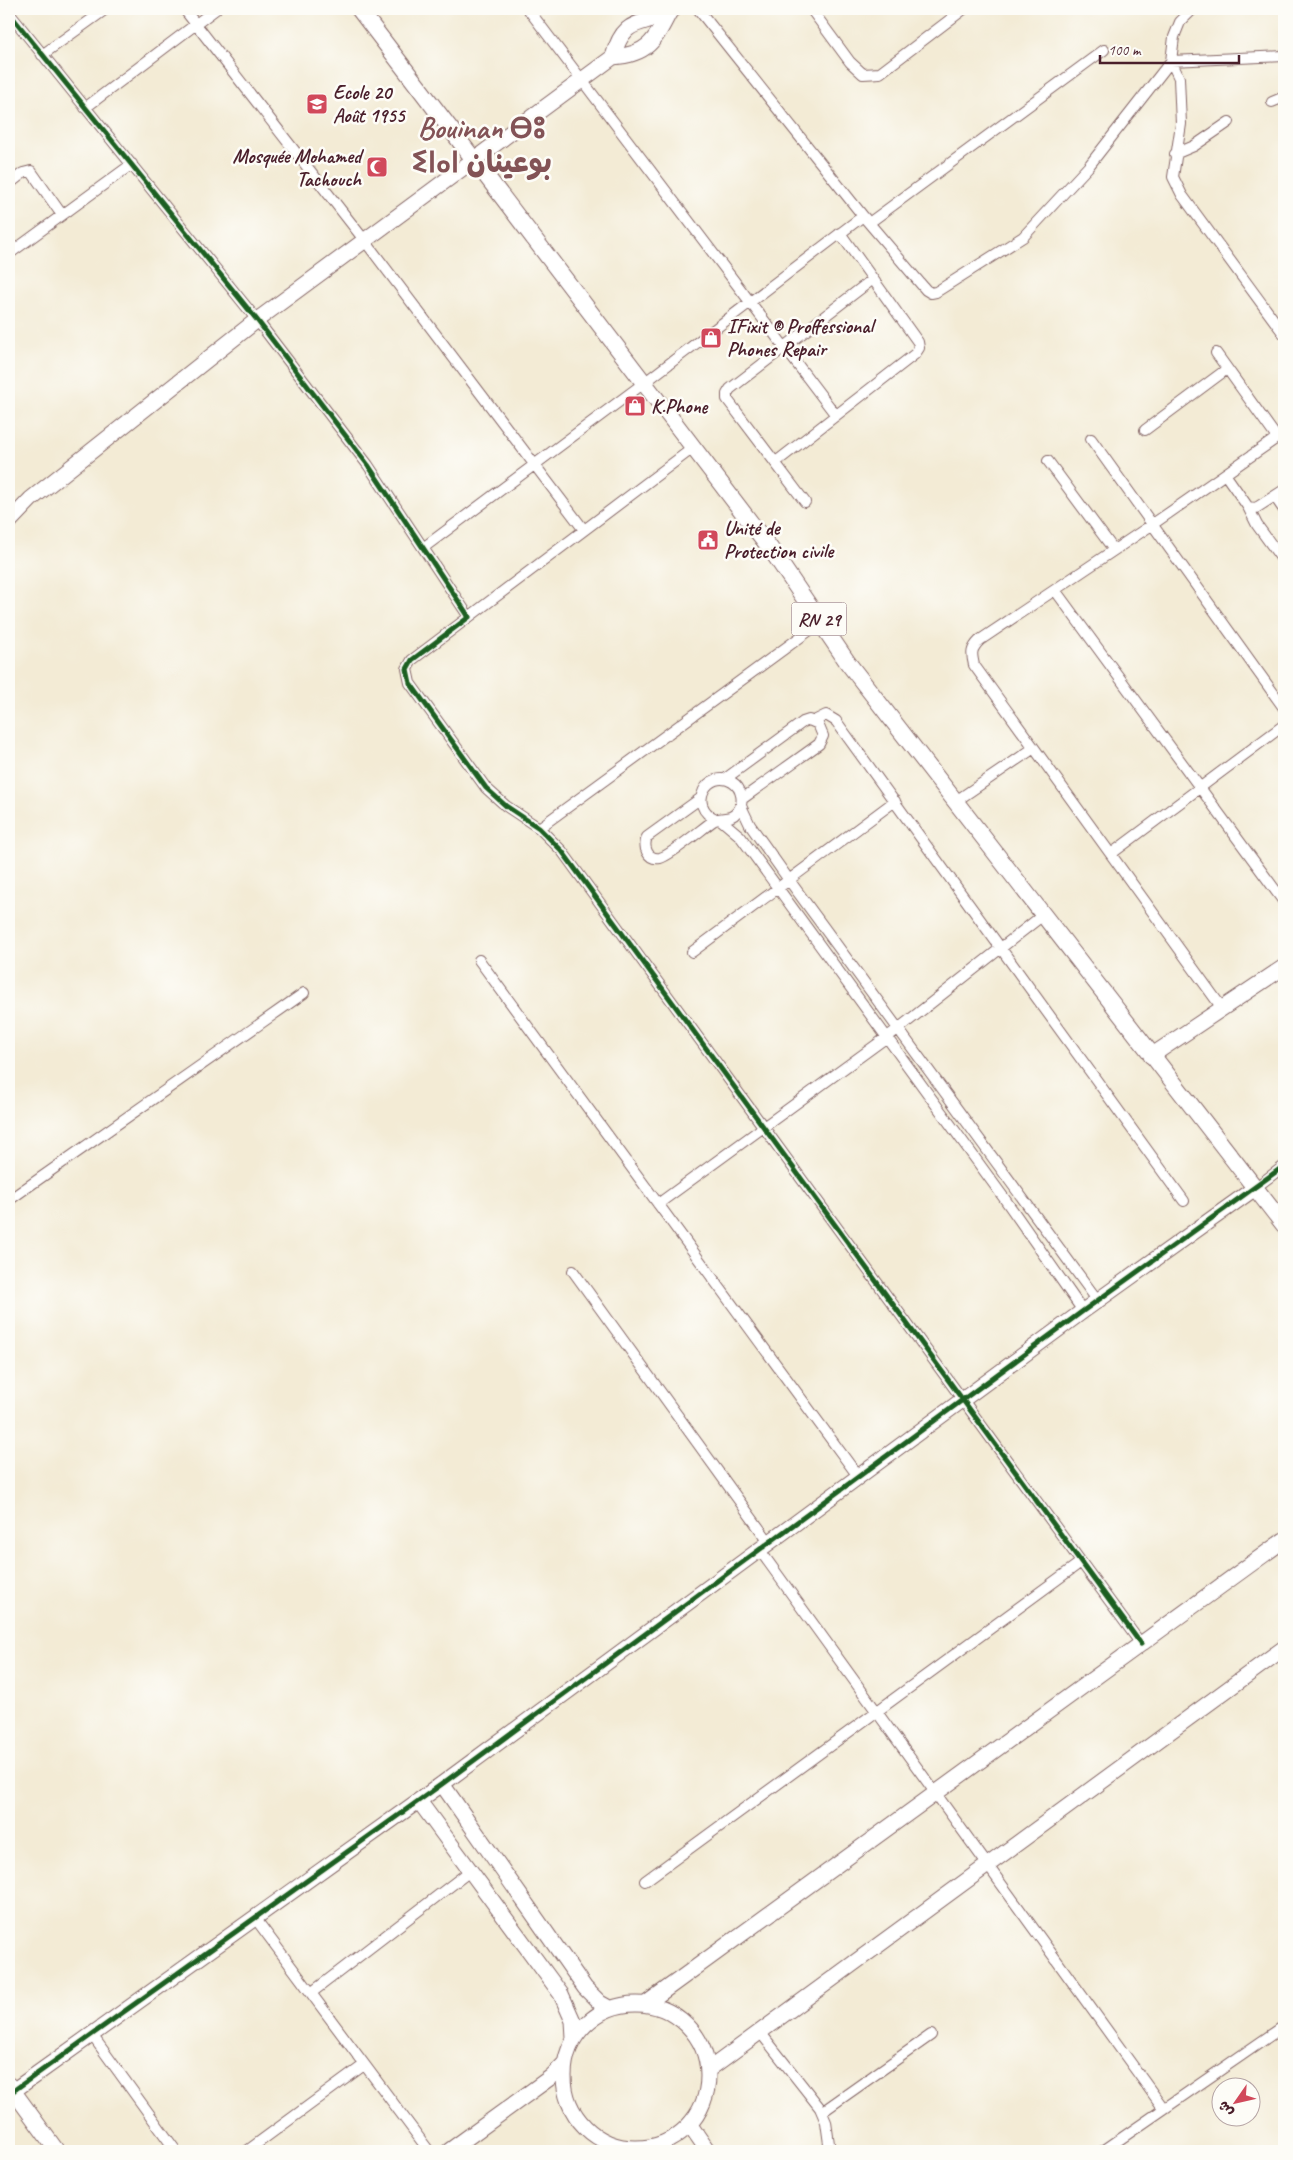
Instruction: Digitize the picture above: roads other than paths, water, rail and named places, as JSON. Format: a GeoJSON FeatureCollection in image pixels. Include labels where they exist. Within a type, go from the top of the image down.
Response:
{"type":"FeatureCollection","features":[{"type":"Feature","properties":{"kind":"main road","name":"RN 29"},"geometry":{"type":"LineString","coordinates":[[359,9],[475,158],[770,548],[848,663],[1284,1226]]}},
{"type":"Feature","properties":{"kind":"main road"},"geometry":{"type":"LineString","coordinates":[[613,57],[618,40],[631,27],[672,11]]}},
{"type":"Feature","properties":{"kind":"main road"},"geometry":{"type":"LineString","coordinates":[[9,522],[31,499],[257,320],[613,57],[631,56],[648,47],[672,11]]}},
{"type":"Feature","properties":{"kind":"main road"},"geometry":{"type":"LineString","coordinates":[[9,507],[31,499]]}},
{"type":"Feature","properties":{"kind":"main road"},"geometry":{"type":"LineString","coordinates":[[1151,1056],[1284,967]]}},
{"type":"Feature","properties":{"kind":"main road"},"geometry":{"type":"LineString","coordinates":[[57,2151],[11,2088],[92,2035],[419,1801],[1083,1311],[1255,1188]]}},
{"type":"Feature","properties":{"kind":"main road"},"geometry":{"type":"LineString","coordinates":[[647,2003],[1284,1540]]}},
{"type":"Feature","properties":{"kind":"main road"},"geometry":{"type":"LineString","coordinates":[[708,2070],[1284,1648]]}},
{"type":"Feature","properties":{"kind":"main road"},"geometry":{"type":"LineString","coordinates":[[442,1784],[585,1988],[600,2003],[610,2008]]}},
{"type":"Feature","properties":{"kind":"main road"},"geometry":{"type":"LineString","coordinates":[[419,1801],[561,1994],[574,2021],[574,2037]]}},
{"type":"Feature","properties":{"kind":"main road"},"geometry":{"type":"LineString","coordinates":[[647,2003],[666,2011],[682,2021],[695,2035],[704,2052],[708,2070],[708,2085],[699,2113],[669,2147],[616,2150],[589,2132],[576,2118],[567,2101],[563,2082],[564,2064],[574,2037],[596,2015],[610,2008],[647,2003]]}},
{"type":"Feature","properties":{"kind":"main road"},"geometry":{"type":"LineString","coordinates":[[449,2151],[551,2077],[564,2064]]}},
{"type":"Feature","properties":{"kind":"main road"},"geometry":{"type":"LineString","coordinates":[[690,2124],[708,2151]]}},
{"type":"Feature","properties":{"kind":"street"},"geometry":{"type":"LineString","coordinates":[[42,55],[106,9]]}},
{"type":"Feature","properties":{"kind":"street"},"geometry":{"type":"LineString","coordinates":[[184,9],[365,241],[584,530]]}},
{"type":"Feature","properties":{"kind":"street"},"geometry":{"type":"LineString","coordinates":[[85,108],[216,9]]}},
{"type":"Feature","properties":{"kind":"street"},"geometry":{"type":"LineString","coordinates":[[528,9],[835,414]]}},
{"type":"Feature","properties":{"kind":"street"},"geometry":{"type":"LineString","coordinates":[[698,9],[866,220],[926,290],[931,293],[936,292],[1023,237],[1088,167],[1172,61],[1284,56]]}},
{"type":"Feature","properties":{"kind":"street"},"geometry":{"type":"LineString","coordinates":[[811,9],[850,62],[863,74],[880,73],[964,9]]}},
{"type":"Feature","properties":{"kind":"street"},"geometry":{"type":"LineString","coordinates":[[1193,9],[1180,22],[1174,37],[1172,61],[1179,78],[1181,124],[1173,177],[1182,195],[1284,334]]}},
{"type":"Feature","properties":{"kind":"street"},"geometry":{"type":"LineString","coordinates":[[9,13],[257,320],[368,465],[469,617]]}},
{"type":"Feature","properties":{"kind":"street"},"geometry":{"type":"LineString","coordinates":[[423,548],[840,234],[866,220],[1104,50]]}},
{"type":"Feature","properties":{"kind":"street"},"geometry":{"type":"LineString","coordinates":[[1272,102],[1284,97]]}},
{"type":"Feature","properties":{"kind":"street"},"geometry":{"type":"LineString","coordinates":[[1175,154],[1194,146],[1229,122]]}},
{"type":"Feature","properties":{"kind":"street"},"geometry":{"type":"LineString","coordinates":[[9,254],[132,164]]}},
{"type":"Feature","properties":{"kind":"street"},"geometry":{"type":"LineString","coordinates":[[9,184],[23,173],[31,171],[62,215]]}},
{"type":"Feature","properties":{"kind":"street"},"geometry":{"type":"LineString","coordinates":[[776,462],[835,414],[915,354],[919,348],[918,342],[840,234]]}},
{"type":"Feature","properties":{"kind":"street"},"geometry":{"type":"LineString","coordinates":[[805,502],[727,399],[727,394],[784,347],[873,279]]}},
{"type":"Feature","properties":{"kind":"street"},"geometry":{"type":"LineString","coordinates":[[1216,354],[1280,435],[980,640],[972,648],[974,665],[1222,1008]]}},
{"type":"Feature","properties":{"kind":"street"},"geometry":{"type":"LineString","coordinates":[[1146,430],[1227,369]]}},
{"type":"Feature","properties":{"kind":"street"},"geometry":{"type":"LineString","coordinates":[[1091,439],[1284,708]]}},
{"type":"Feature","properties":{"kind":"street"},"geometry":{"type":"LineString","coordinates":[[693,448],[412,660],[407,669],[408,679],[486,788],[506,806],[539,828],[572,864],[1141,1644]]}},
{"type":"Feature","properties":{"kind":"street"},"geometry":{"type":"LineString","coordinates":[[1048,461],[1114,550]]}},
{"type":"Feature","properties":{"kind":"street"},"geometry":{"type":"LineString","coordinates":[[1225,474],[1257,525],[1284,562]]}},
{"type":"Feature","properties":{"kind":"street"},"geometry":{"type":"LineString","coordinates":[[1248,508],[1256,508],[1284,490]]}},
{"type":"Feature","properties":{"kind":"street"},"geometry":{"type":"LineString","coordinates":[[1275,497],[1284,510]]}},
{"type":"Feature","properties":{"kind":"street"},"geometry":{"type":"LineString","coordinates":[[1055,590],[1284,902]]}},
{"type":"Feature","properties":{"kind":"street"},"geometry":{"type":"LineString","coordinates":[[539,828],[821,622]]}},
{"type":"Feature","properties":{"kind":"street"},"geometry":{"type":"LineString","coordinates":[[725,779],[803,722],[814,721],[826,715],[836,721],[1184,1201]]}},
{"type":"Feature","properties":{"kind":"street"},"geometry":{"type":"LineString","coordinates":[[814,721],[822,731],[822,740],[741,803],[733,816],[719,819],[663,857],[652,857],[647,852],[645,842],[647,837],[701,798],[706,786],[718,779],[725,779],[737,786],[741,803],[750,825],[1098,1301]]}},
{"type":"Feature","properties":{"kind":"street"},"geometry":{"type":"LineString","coordinates":[[1111,854],[1284,725]]}},
{"type":"Feature","properties":{"kind":"street"},"geometry":{"type":"LineString","coordinates":[[956,801],[1034,748]]}},
{"type":"Feature","properties":{"kind":"street"},"geometry":{"type":"LineString","coordinates":[[701,798],[705,811],[719,819],[740,836],[1004,1198],[1083,1311]]}},
{"type":"Feature","properties":{"kind":"street"},"geometry":{"type":"LineString","coordinates":[[692,952],[895,801]]}},
{"type":"Feature","properties":{"kind":"street"},"geometry":{"type":"LineString","coordinates":[[658,1204],[898,1029],[1043,915]]}},
{"type":"Feature","properties":{"kind":"street"},"geometry":{"type":"LineString","coordinates":[[479,960],[858,1476]]}},
{"type":"Feature","properties":{"kind":"street"},"geometry":{"type":"LineString","coordinates":[[9,1200],[304,993]]}},
{"type":"Feature","properties":{"kind":"street"},"geometry":{"type":"LineString","coordinates":[[1255,1188],[1284,1166]]}},
{"type":"Feature","properties":{"kind":"street"},"geometry":{"type":"LineString","coordinates":[[1004,1198],[1017,1188]]}},
{"type":"Feature","properties":{"kind":"street"},"geometry":{"type":"LineString","coordinates":[[573,1270],[877,1712],[1164,2109]]}},
{"type":"Feature","properties":{"kind":"street"},"geometry":{"type":"LineString","coordinates":[[645,1881],[1081,1562]]}},
{"type":"Feature","properties":{"kind":"street"},"geometry":{"type":"LineString","coordinates":[[311,1993],[470,1871]]}},
{"type":"Feature","properties":{"kind":"street"},"geometry":{"type":"LineString","coordinates":[[255,1918],[429,2151]]}},
{"type":"Feature","properties":{"kind":"street"},"geometry":{"type":"LineString","coordinates":[[1103,2151],[1284,2026]]}},
{"type":"Feature","properties":{"kind":"street"},"geometry":{"type":"LineString","coordinates":[[760,2032],[822,2112],[828,2130],[830,2151]]}},
{"type":"Feature","properties":{"kind":"street"},"geometry":{"type":"LineString","coordinates":[[92,2035],[176,2151]]}},
{"type":"Feature","properties":{"kind":"street"},"geometry":{"type":"LineString","coordinates":[[822,2112],[931,2035]]}},
{"type":"Feature","properties":{"kind":"street"},"geometry":{"type":"LineString","coordinates":[[247,2151],[364,2064]]}},
{"type":"Feature","properties":{"kind":"place","name":"Ecole 20 Août 1955"},"geometry":{"type":"Point","coordinates":[317,104]}},
{"type":"Feature","properties":{"kind":"place","name":"Mosquée Mohamed Tachouch"},"geometry":{"type":"Point","coordinates":[377,167]}},
{"type":"Feature","properties":{"kind":"place","name":"IFixit ® Proffessional Phones Repair"},"geometry":{"type":"Point","coordinates":[711,338]}},
{"type":"Feature","properties":{"kind":"place","name":"K.Phone"},"geometry":{"type":"Point","coordinates":[635,406]}},
{"type":"Feature","properties":{"kind":"place","name":"Unité de Protection civile"},"geometry":{"type":"Point","coordinates":[708,540]}},
{"type":"Feature","properties":{"kind":"district","name":"Bouinan ⴱⵓ ⵉⵏⴰⵏ بوعينان"},"geometry":{"type":"Point","coordinates":[482,145]}}]}
